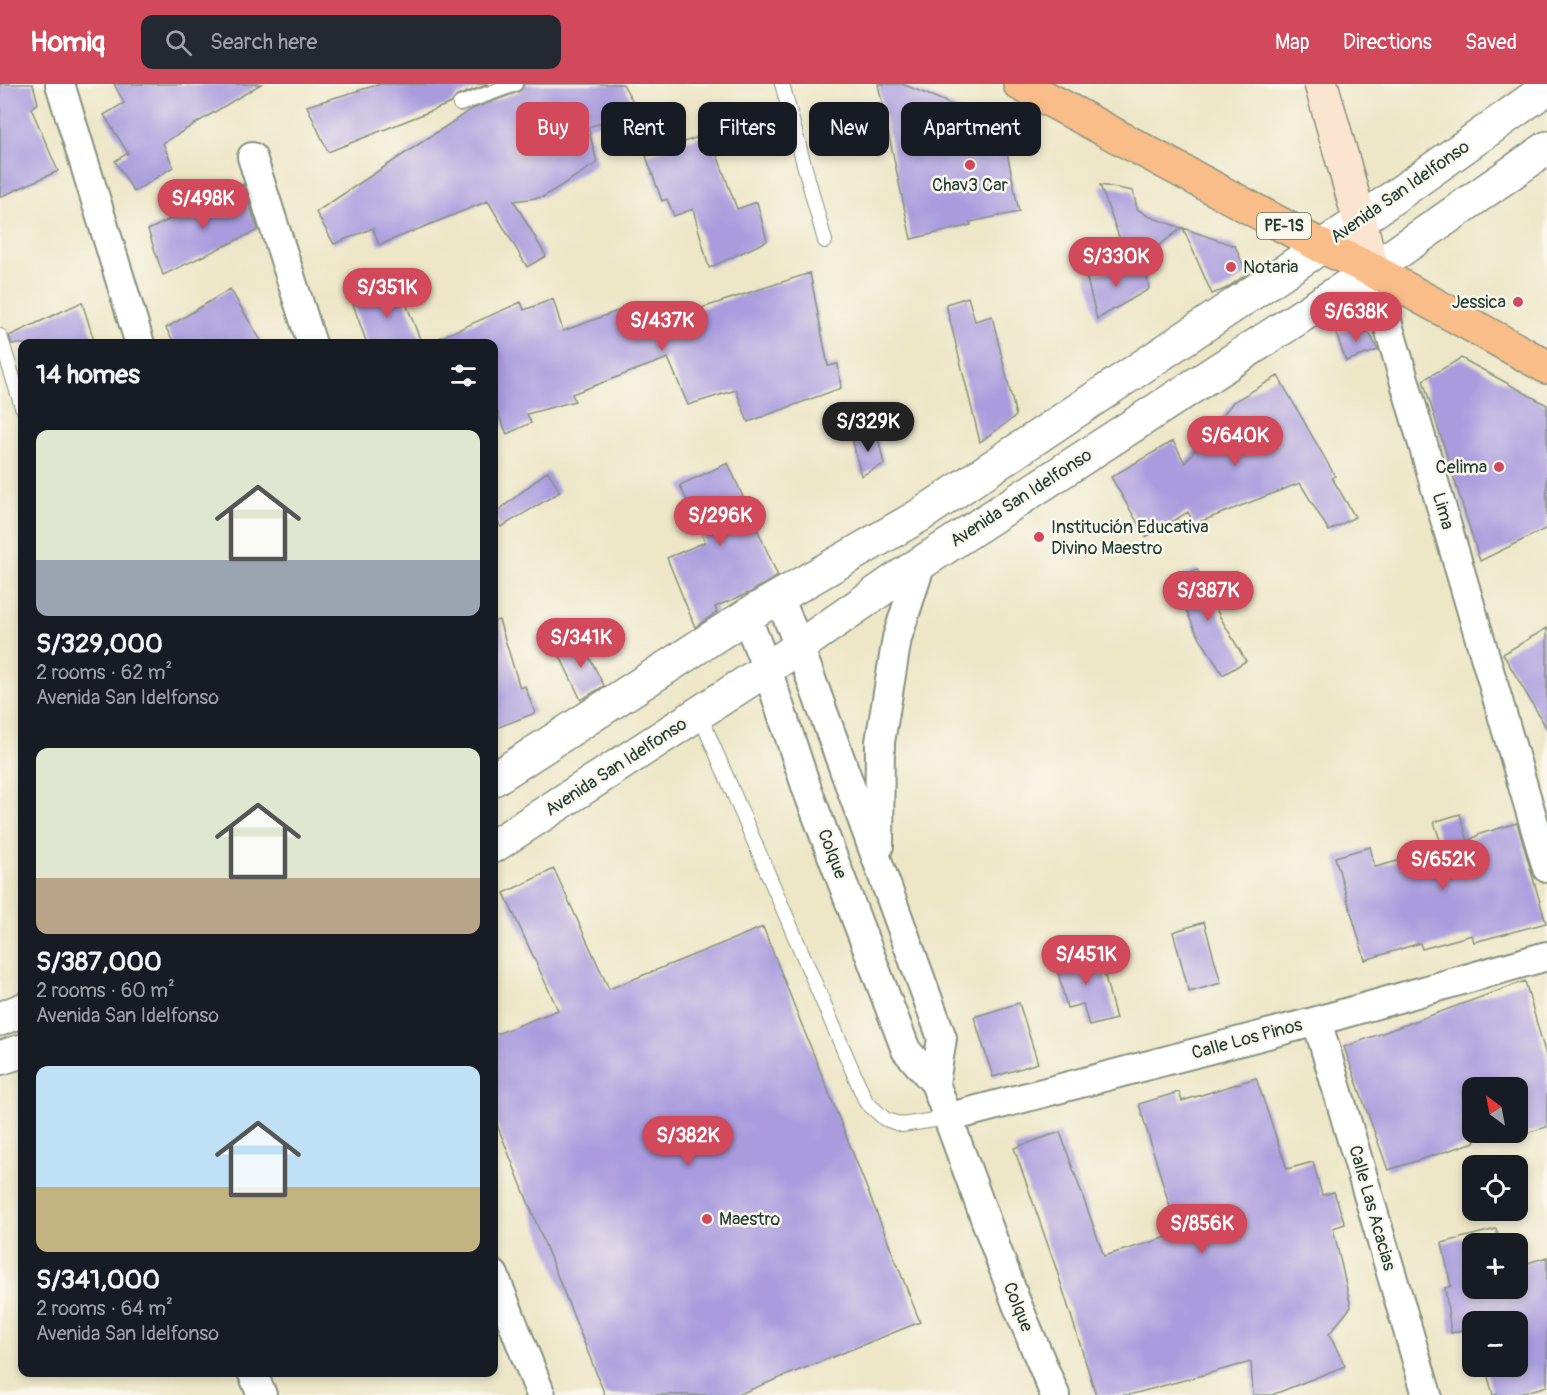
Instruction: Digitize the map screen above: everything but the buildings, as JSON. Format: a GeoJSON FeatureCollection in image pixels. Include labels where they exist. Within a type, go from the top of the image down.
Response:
{"type":"FeatureCollection","features":[{"type":"Feature","properties":{"kind":"highway","name":"PE-1S"},"geometry":{"type":"LineString","coordinates":[[1020,84],[1321,246],[1372,270],[1547,367]]}},
{"type":"Feature","properties":{"kind":"main road","name":"Lima"},"geometry":{"type":"LineString","coordinates":[[1321,84],[1372,270]]}},
{"type":"Feature","properties":{"kind":"street"},"geometry":{"type":"LineString","coordinates":[[60,84],[138,339]]}},
{"type":"Feature","properties":{"kind":"street","name":"Avenida San Idelfonso"},"geometry":{"type":"LineString","coordinates":[[498,776],[746,616],[919,516],[1360,221],[1547,88]]}},
{"type":"Feature","properties":{"kind":"street","name":"Avenida San Idelfonso"},"geometry":{"type":"LineString","coordinates":[[498,843],[767,669],[921,563],[1372,270],[1547,148]]}},
{"type":"Feature","properties":{"kind":"street"},"geometry":{"type":"LineString","coordinates":[[252,156],[310,339]]}},
{"type":"Feature","properties":{"kind":"street","name":"Lima"},"geometry":{"type":"LineString","coordinates":[[1372,270],[1547,868]]}},
{"type":"Feature","properties":{"kind":"street","name":"Colque"},"geometry":{"type":"LineString","coordinates":[[879,863],[880,742],[897,638],[921,563]]}},
{"type":"Feature","properties":{"kind":"street","name":"Colque"},"geometry":{"type":"LineString","coordinates":[[779,597],[942,1038],[935,1083]]}},
{"type":"Feature","properties":{"kind":"street","name":"Colque"},"geometry":{"type":"LineString","coordinates":[[746,616],[767,669],[808,792],[906,1050],[935,1083],[1016,1302],[1055,1395]]}},
{"type":"Feature","properties":{"kind":"street","name":"Calle Los Pinos"},"geometry":{"type":"LineString","coordinates":[[947,1118],[1317,1021],[1547,956]]}},
{"type":"Feature","properties":{"kind":"street"},"geometry":{"type":"LineString","coordinates":[[0,1019],[18,1012]]}},
{"type":"Feature","properties":{"kind":"street","name":"Calle Las Acacias"},"geometry":{"type":"LineString","coordinates":[[1317,1021],[1427,1395]]}},
{"type":"Feature","properties":{"kind":"street"},"geometry":{"type":"LineString","coordinates":[[0,1058],[18,1052]]}},
{"type":"Feature","properties":{"kind":"street"},"geometry":{"type":"LineString","coordinates":[[498,1285],[540,1395]]}},
{"type":"Feature","properties":{"kind":"street"},"geometry":{"type":"LineString","coordinates":[[254,1377],[262,1395]]}},
{"type":"Feature","properties":{"kind":"lane"},"geometry":{"type":"LineString","coordinates":[[460,104],[515,84]]}},
{"type":"Feature","properties":{"kind":"lane"},"geometry":{"type":"LineString","coordinates":[[782,84],[825,241]]}},
{"type":"Feature","properties":{"kind":"lane"},"geometry":{"type":"LineString","coordinates":[[0,336],[18,394]]}},
{"type":"Feature","properties":{"kind":"lane"},"geometry":{"type":"LineString","coordinates":[[699,713],[867,1102],[885,1119],[902,1125],[947,1118]]}},
{"type":"Feature","properties":{"kind":"place","name":"Chav3 Car"},"geometry":{"type":"Point","coordinates":[970,165]}},
{"type":"Feature","properties":{"kind":"place","name":"Notaria"},"geometry":{"type":"Point","coordinates":[1231,267]}},
{"type":"Feature","properties":{"kind":"place","name":"Jessica"},"geometry":{"type":"Point","coordinates":[1518,302]}},
{"type":"Feature","properties":{"kind":"place","name":"Celima"},"geometry":{"type":"Point","coordinates":[1499,467]}},
{"type":"Feature","properties":{"kind":"place","name":"Institución Educativa Divino Maestro"},"geometry":{"type":"Point","coordinates":[1039,537]}},
{"type":"Feature","properties":{"kind":"place","name":"Maestro"},"geometry":{"type":"Point","coordinates":[707,1219]}}]}
